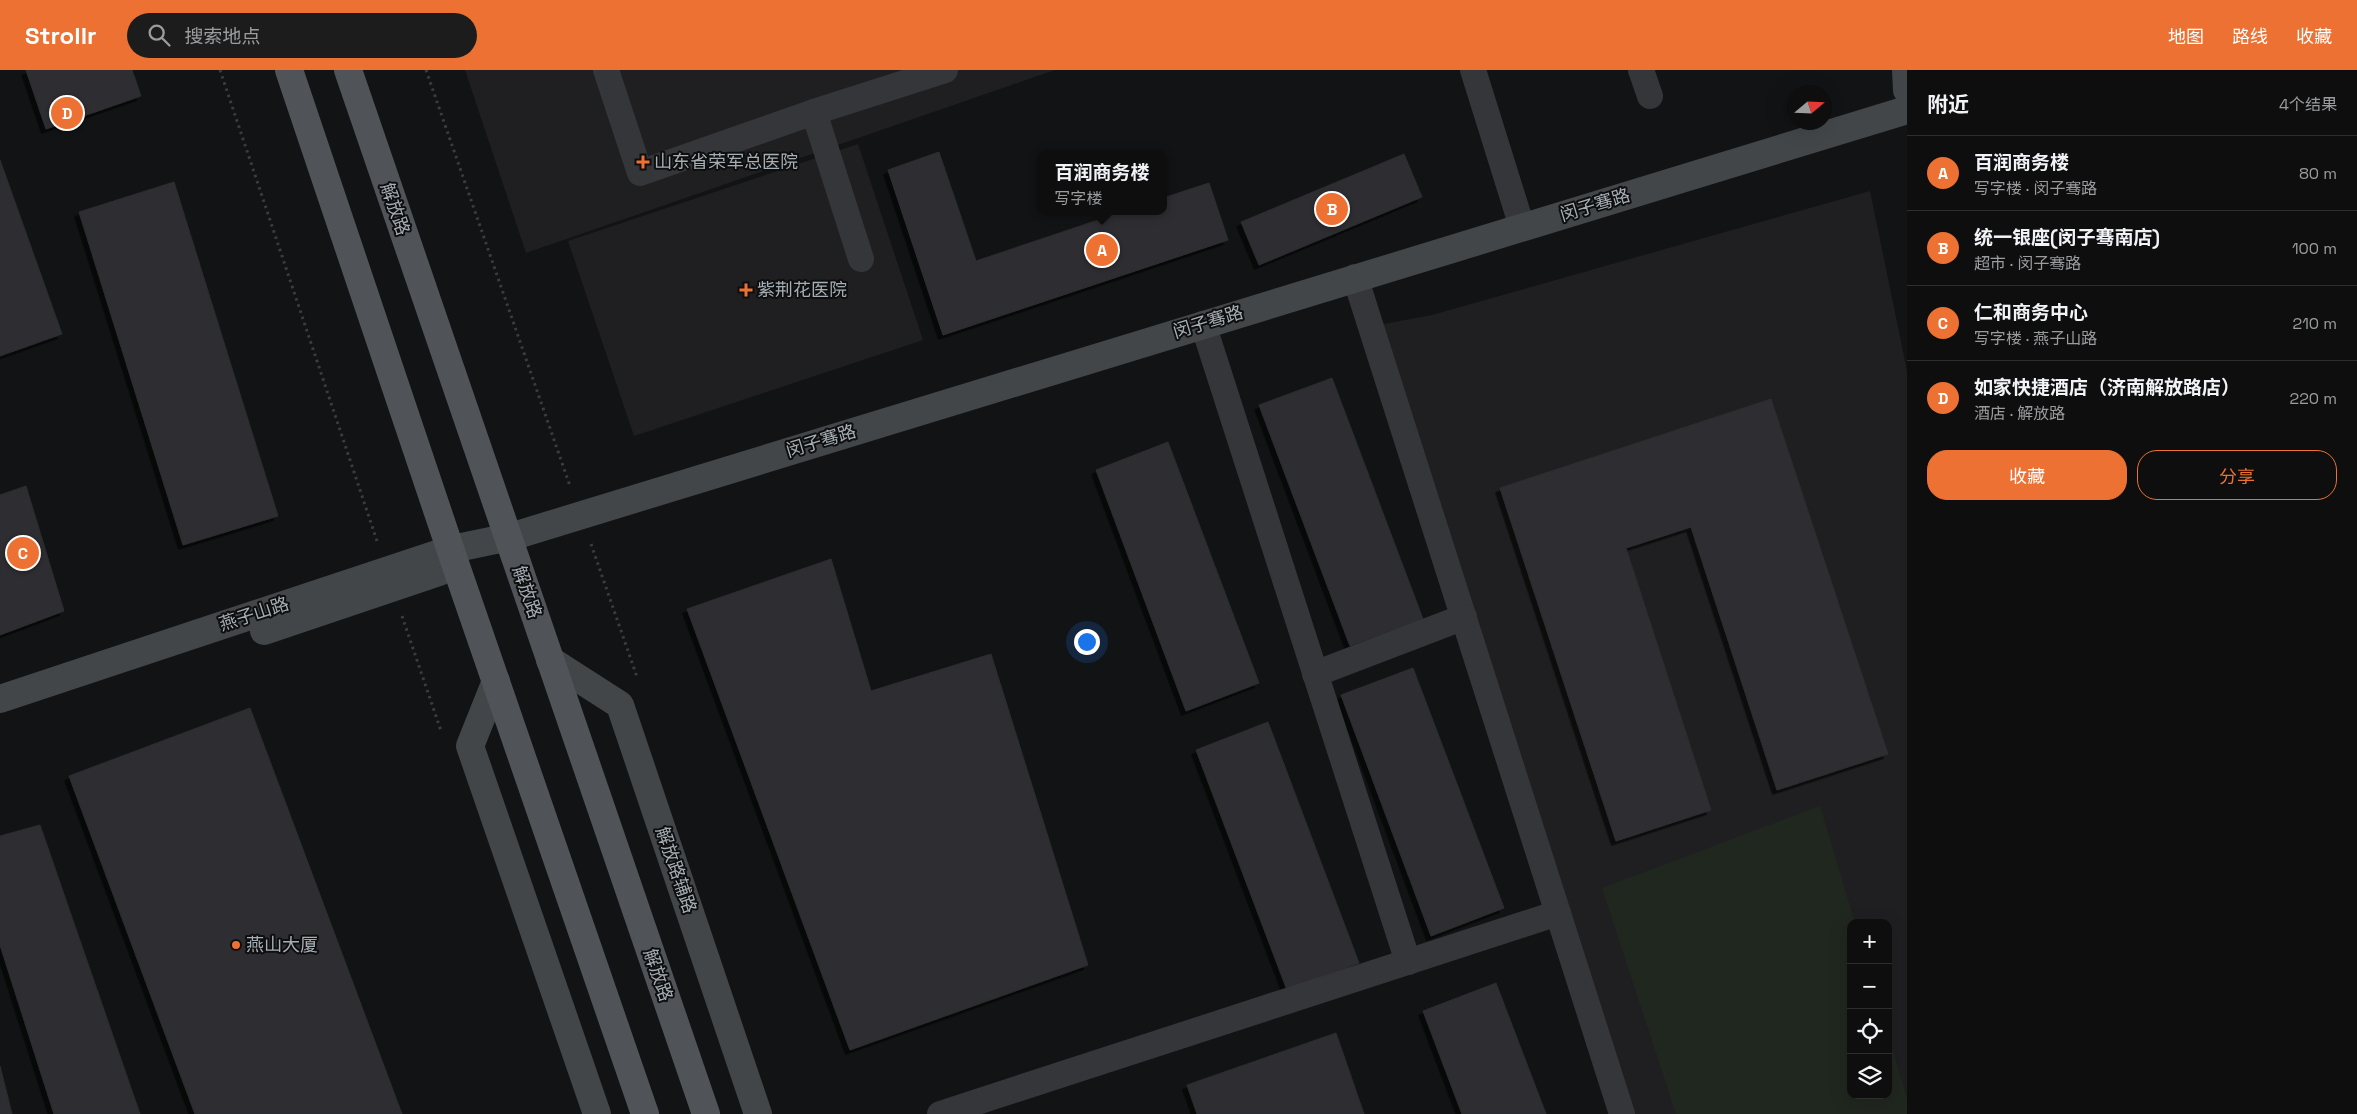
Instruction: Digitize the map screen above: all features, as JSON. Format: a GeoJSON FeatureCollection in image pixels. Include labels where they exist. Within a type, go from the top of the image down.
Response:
{"type":"FeatureCollection","features":[{"type":"Feature","properties":{"kind":"main road"},"geometry":{"type":"LineString","coordinates":[[289,70],[496,682],[645,1114]]}},
{"type":"Feature","properties":{"kind":"main road","name":"解放路"},"geometry":{"type":"LineString","coordinates":[[348,70],[510,537],[550,660],[706,1114]]}},
{"type":"Feature","properties":{"kind":"street"},"geometry":{"type":"LineString","coordinates":[[606,70],[640,173],[814,112],[945,70]]}},
{"type":"Feature","properties":{"kind":"street"},"geometry":{"type":"LineString","coordinates":[[1473,70],[1522,227]]}},
{"type":"Feature","properties":{"kind":"street"},"geometry":{"type":"LineString","coordinates":[[1641,70],[1650,96]]}},
{"type":"Feature","properties":{"kind":"street"},"geometry":{"type":"LineString","coordinates":[[1906,70],[1907,90]]}},
{"type":"Feature","properties":{"kind":"street","name":"闵子骞路"},"geometry":{"type":"LineString","coordinates":[[510,537],[1355,277],[1907,110]]}},
{"type":"Feature","properties":{"kind":"street"},"geometry":{"type":"LineString","coordinates":[[814,112],[861,259]]}},
{"type":"Feature","properties":{"kind":"street"},"geometry":{"type":"LineString","coordinates":[[1355,277],[1622,1114]]}},
{"type":"Feature","properties":{"kind":"street"},"geometry":{"type":"LineString","coordinates":[[1203,324],[1408,962]]}},
{"type":"Feature","properties":{"kind":"street","name":"燕子山路"},"geometry":{"type":"LineString","coordinates":[[0,699],[454,558],[510,537]]}},
{"type":"Feature","properties":{"kind":"street","name":"燕子山路"},"geometry":{"type":"LineString","coordinates":[[0,718],[392,589],[454,558]]}},
{"type":"Feature","properties":{"kind":"street"},"geometry":{"type":"LineString","coordinates":[[1315,674],[1464,617]]}},
{"type":"Feature","properties":{"kind":"street","name":"解放路辅路"},"geometry":{"type":"LineString","coordinates":[[550,660],[620,705],[758,1114]]}},
{"type":"Feature","properties":{"kind":"street"},"geometry":{"type":"LineString","coordinates":[[496,682],[470,746],[598,1114]]}},
{"type":"Feature","properties":{"kind":"street"},"geometry":{"type":"LineString","coordinates":[[940,1114],[1558,913]]}},
{"type":"Feature","properties":{"kind":"path"},"geometry":{"type":"LineString","coordinates":[[426,70],[567,481],[641,686]]}},
{"type":"Feature","properties":{"kind":"shaded area","name":"山东省荣军总医院"},"geometry":{"type":"Polygon","coordinates":[[[465,70],[1055,70],[526,253],[465,70]]]}},
{"type":"Feature","properties":{"kind":"shaded area","name":"紫荆花医院"},"geometry":{"type":"Polygon","coordinates":[[[858,144],[923,340],[634,436],[568,241],[858,144]]]}},
{"type":"Feature","properties":{"kind":"shaded area"},"geometry":{"type":"Polygon","coordinates":[[[1870,191],[1907,371],[1907,1114],[1634,1114],[1373,326],[1432,315],[1870,191]]]}},
{"type":"Feature","properties":{"kind":"shaded area"},"geometry":{"type":"Polygon","coordinates":[[[1820,806],[1854,919],[1847,919],[1847,1099],[1892,1099],[1892,1048],[1907,1098],[1907,1114],[1676,1114],[1602,888],[1820,806]]]}},
{"type":"Feature","properties":{"kind":"building"},"geometry":{"type":"Polygon","coordinates":[[[26,70],[132,70],[141,96],[46,129],[26,70]]]}},
{"type":"Feature","properties":{"kind":"building"},"geometry":{"type":"Polygon","coordinates":[[[939,152],[976,261],[1113,215],[1167,215],[1167,197],[1209,183],[1228,240],[943,335],[888,170],[939,152]]]}},
{"type":"Feature","properties":{"kind":"building"},"geometry":{"type":"Polygon","coordinates":[[[1404,154],[1422,197],[1259,265],[1241,222],[1404,154]]]}},
{"type":"Feature","properties":{"kind":"building"},"geometry":{"type":"Polygon","coordinates":[[[0,160],[62,334],[0,356],[0,160]]]}},
{"type":"Feature","properties":{"kind":"building"},"geometry":{"type":"Polygon","coordinates":[[[174,182],[278,516],[183,545],[79,212],[174,182]]]}},
{"type":"Feature","properties":{"kind":"building"},"geometry":{"type":"Polygon","coordinates":[[[1332,378],[1423,619],[1350,646],[1259,405],[1332,378]]]}},
{"type":"Feature","properties":{"kind":"building"},"geometry":{"type":"Polygon","coordinates":[[[1771,399],[1888,754],[1777,790],[1691,527],[1626,548],[1711,810],[1616,841],[1500,488],[1771,399]]]}},
{"type":"Feature","properties":{"kind":"building"},"geometry":{"type":"Polygon","coordinates":[[[1168,442],[1259,683],[1186,711],[1096,470],[1168,442]]]}},
{"type":"Feature","properties":{"kind":"building"},"geometry":{"type":"Polygon","coordinates":[[[26,486],[64,611],[0,635],[0,495],[26,486]]]}},
{"type":"Feature","properties":{"kind":"building"},"geometry":{"type":"Polygon","coordinates":[[[831,559],[871,691],[991,654],[1088,965],[850,1050],[687,609],[831,559]]]}},
{"type":"Feature","properties":{"kind":"building"},"geometry":{"type":"Polygon","coordinates":[[[1413,668],[1504,908],[1431,936],[1341,695],[1413,668]]]}},
{"type":"Feature","properties":{"kind":"building","name":"燕山大厦"},"geometry":{"type":"Polygon","coordinates":[[[250,708],[402,1114],[195,1114],[69,776],[250,708]]]}},
{"type":"Feature","properties":{"kind":"building"},"geometry":{"type":"Polygon","coordinates":[[[1268,722],[1359,963],[1287,990],[1196,750],[1268,722]]]}},
{"type":"Feature","properties":{"kind":"building"},"geometry":{"type":"Polygon","coordinates":[[[40,825],[140,1114],[54,1114],[0,945],[0,836],[40,825]]]}},
{"type":"Feature","properties":{"kind":"building"},"geometry":{"type":"Polygon","coordinates":[[[1496,983],[1546,1114],[1462,1114],[1423,1011],[1496,983]]]}},
{"type":"Feature","properties":{"kind":"building"},"geometry":{"type":"Polygon","coordinates":[[[1336,1033],[1364,1114],[1197,1114],[1187,1085],[1336,1033]]]}},
{"type":"Feature","properties":{"kind":"building"},"geometry":{"type":"Polygon","coordinates":[[[0,1066],[12,1114],[0,1114],[0,1066]]]}},
{"type":"Feature","properties":{"kind":"place","name":"如家快捷酒店（济南解放路店）"},"geometry":{"type":"Point","coordinates":[67,113]}},
{"type":"Feature","properties":{"kind":"place","name":"山东省荣军总医院"},"geometry":{"type":"Point","coordinates":[643,162]}},
{"type":"Feature","properties":{"kind":"place","name":"统一银座(闵子骞南店)"},"geometry":{"type":"Point","coordinates":[1332,209]}},
{"type":"Feature","properties":{"kind":"place","name":"百润商务楼"},"geometry":{"type":"Point","coordinates":[1102,250]}},
{"type":"Feature","properties":{"kind":"place","name":"紫荆花医院"},"geometry":{"type":"Point","coordinates":[746,290]}},
{"type":"Feature","properties":{"kind":"place","name":"仁和商务中心"},"geometry":{"type":"Point","coordinates":[23,553]}},
{"type":"Feature","properties":{"kind":"place","name":"燕山大厦"},"geometry":{"type":"Point","coordinates":[236,945]}}]}
